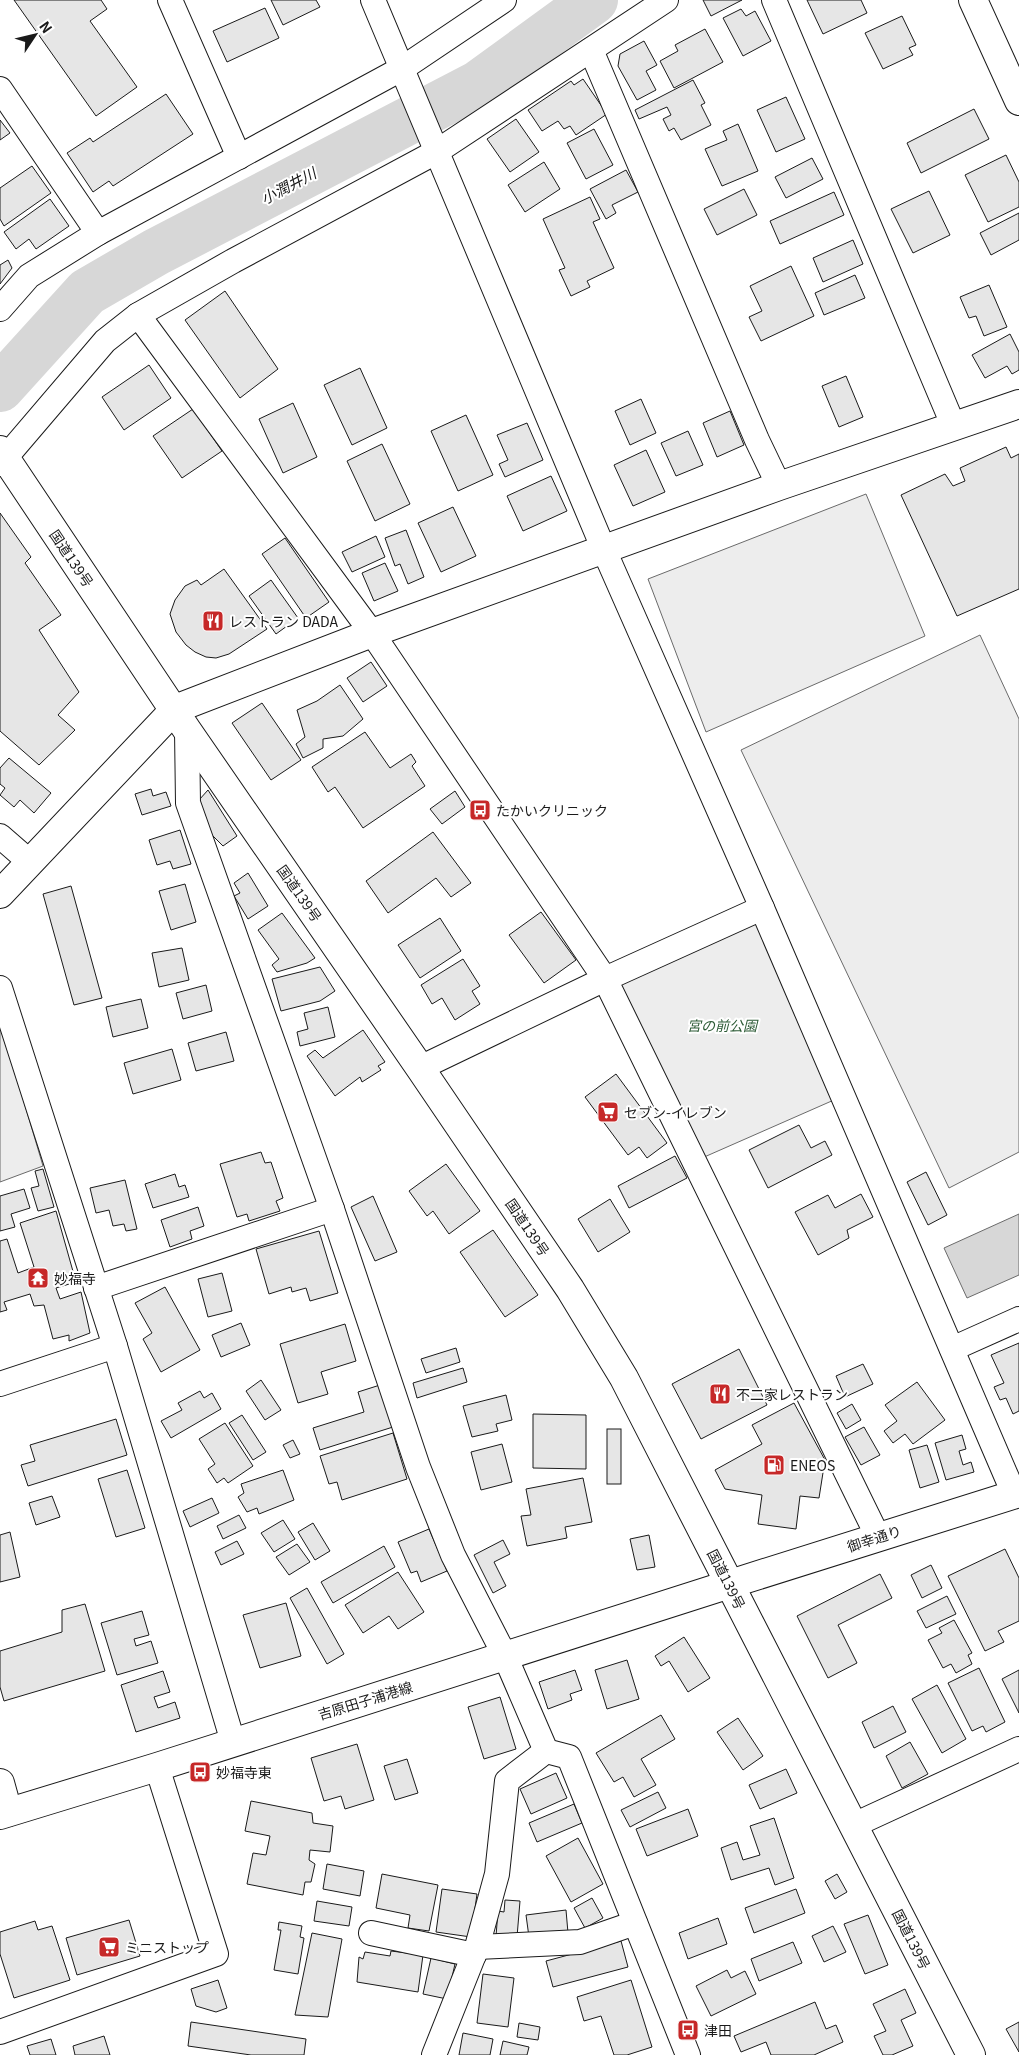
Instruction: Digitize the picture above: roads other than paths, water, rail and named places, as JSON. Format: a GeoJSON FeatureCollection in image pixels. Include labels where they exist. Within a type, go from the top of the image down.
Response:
{"type":"FeatureCollection","features":[{"type":"Feature","properties":{"kind":"main road"},"geometry":{"type":"LineString","coordinates":[[973,0],[1019,101]]}},
{"type":"Feature","properties":{"kind":"main road"},"geometry":{"type":"LineString","coordinates":[[0,894],[181,719],[372,633],[779,486],[1019,404]]}},
{"type":"Feature","properties":{"kind":"main road","name":"国道139号"},"geometry":{"type":"LineString","coordinates":[[2,458],[570,1289],[624,1378],[971,2055]]}},
{"type":"Feature","properties":{"kind":"main road","name":"御幸通り"},"geometry":{"type":"LineString","coordinates":[[730,1584],[1017,1494]]}},
{"type":"Feature","properties":{"kind":"main road","name":"吉原田子浦港線"},"geometry":{"type":"LineString","coordinates":[[4,1813],[157,1767],[730,1584]]}},
{"type":"Feature","properties":{"kind":"main road"},"geometry":{"type":"LineString","coordinates":[[0,1783],[4,1813]]}},
{"type":"Feature","properties":{"kind":"street"},"geometry":{"type":"LineString","coordinates":[[170,0],[240,157]]}},
{"type":"Feature","properties":{"kind":"street"},"geometry":{"type":"LineString","coordinates":[[373,0],[604,550],[762,908],[952,1350],[1017,1494]]}},
{"type":"Feature","properties":{"kind":"street"},"geometry":{"type":"LineString","coordinates":[[0,309],[29,276],[98,233],[403,68],[504,0]]}},
{"type":"Feature","properties":{"kind":"street"},"geometry":{"type":"LineString","coordinates":[[2,458],[105,342],[138,315],[233,261],[436,152],[666,0]]}},
{"type":"Feature","properties":{"kind":"street"},"geometry":{"type":"LineString","coordinates":[[774,0],[954,427]]}},
{"type":"Feature","properties":{"kind":"street"},"geometry":{"type":"LineString","coordinates":[[591,50],[757,440],[779,486]]}},
{"type":"Feature","properties":{"kind":"street"},"geometry":{"type":"LineString","coordinates":[[0,89],[98,233]]}},
{"type":"Feature","properties":{"kind":"street"},"geometry":{"type":"LineString","coordinates":[[138,315],[372,633],[605,979],[878,1537]]}},
{"type":"Feature","properties":{"kind":"street"},"geometry":{"type":"LineString","coordinates":[[181,719],[188,803],[332,1209],[418,1467],[453,1555],[505,1656],[546,1751]]}},
{"type":"Feature","properties":{"kind":"street"},"geometry":{"type":"LineString","coordinates":[[0,836],[31,863]]}},
{"type":"Feature","properties":{"kind":"street"},"geometry":{"type":"LineString","coordinates":[[420,1068],[605,979],[762,908]]}},
{"type":"Feature","properties":{"kind":"street"},"geometry":{"type":"LineString","coordinates":[[0,988],[115,1346],[233,1742]]}},
{"type":"Feature","properties":{"kind":"street"},"geometry":{"type":"LineString","coordinates":[[96,1288],[332,1209]]}},
{"type":"Feature","properties":{"kind":"street"},"geometry":{"type":"LineString","coordinates":[[952,1350],[1019,1319]]}},
{"type":"Feature","properties":{"kind":"street"},"geometry":{"type":"LineString","coordinates":[[0,1384],[115,1346]]}},
{"type":"Feature","properties":{"kind":"street"},"geometry":{"type":"LineString","coordinates":[[854,1825],[1019,1749]]}},
{"type":"Feature","properties":{"kind":"street"},"geometry":{"type":"LineString","coordinates":[[546,1751],[569,1757],[688,2055]]}},
{"type":"Feature","properties":{"kind":"street"},"geometry":{"type":"LineString","coordinates":[[434,2055],[476,1951],[497,1874],[507,1781],[546,1751]]}},
{"type":"Feature","properties":{"kind":"street"},"geometry":{"type":"LineString","coordinates":[[0,2032],[216,1954],[157,1767]]}},
{"type":"Feature","properties":{"kind":"street"},"geometry":{"type":"LineString","coordinates":[[371,1933],[476,1951],[580,1942],[635,1923]]}},
{"type":"Feature","properties":{"kind":"waterway","name":"小潤井川"},"geometry":{"type":"LineString","coordinates":[[0,388],[87,292],[156,252],[479,84],[594,0]]}},
{"type":"Feature","properties":{"kind":"place","name":"レストラン DADA"},"geometry":{"type":"Point","coordinates":[213,621]}},
{"type":"Feature","properties":{"kind":"place","name":"たかいクリニック"},"geometry":{"type":"Point","coordinates":[480,810]}},
{"type":"Feature","properties":{"kind":"place","name":"セブン-イレブン"},"geometry":{"type":"Point","coordinates":[608,1112]}},
{"type":"Feature","properties":{"kind":"place","name":"妙福寺"},"geometry":{"type":"Point","coordinates":[38,1278]}},
{"type":"Feature","properties":{"kind":"place","name":"不二家レストラン"},"geometry":{"type":"Point","coordinates":[720,1394]}},
{"type":"Feature","properties":{"kind":"place","name":"ENEOS"},"geometry":{"type":"Point","coordinates":[774,1465]}},
{"type":"Feature","properties":{"kind":"place","name":"妙福寺東"},"geometry":{"type":"Point","coordinates":[200,1772]}},
{"type":"Feature","properties":{"kind":"place","name":"ミニストップ"},"geometry":{"type":"Point","coordinates":[109,1947]}},
{"type":"Feature","properties":{"kind":"place","name":"津田"},"geometry":{"type":"Point","coordinates":[688,2030]}},
{"type":"Feature","properties":{"kind":"park label","name":"宮の前公園"},"geometry":{"type":"Point","coordinates":[722,1025]}}]}
